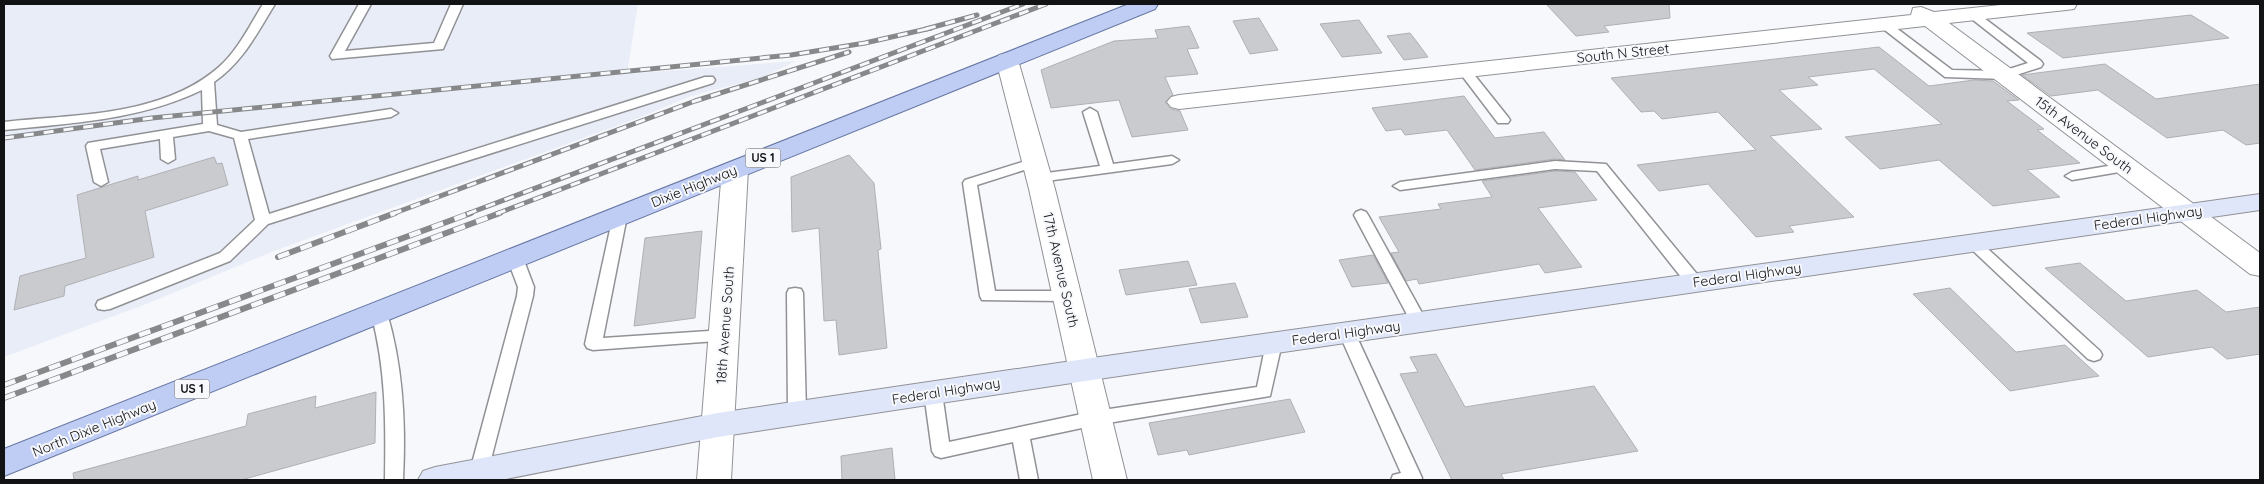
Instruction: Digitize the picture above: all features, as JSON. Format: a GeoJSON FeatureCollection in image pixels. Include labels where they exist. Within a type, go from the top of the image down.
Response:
{"type":"FeatureCollection","features":[{"type":"Feature","properties":{"kind":"main road","name":"Dixie Highway"},"geometry":{"type":"LineString","coordinates":[[379,313],[1147,4]]}},
{"type":"Feature","properties":{"kind":"main road","name":"Federal Highway"},"geometry":{"type":"LineString","coordinates":[[435,480],[718,425],[1085,370],[2260,202]]}},
{"type":"Feature","properties":{"kind":"main road","name":"North Dixie Highway"},"geometry":{"type":"LineString","coordinates":[[5,468],[379,313]]}},
{"type":"Feature","properties":{"kind":"street","name":"15th Avenue South"},"geometry":{"type":"LineString","coordinates":[[1908,4],[2260,267]]}},
{"type":"Feature","properties":{"kind":"street","name":"South N Street"},"geometry":{"type":"LineString","coordinates":[[1179,102],[2066,4]]}},
{"type":"Feature","properties":{"kind":"street","name":"17th Avenue South"},"geometry":{"type":"LineString","coordinates":[[1007,60],[1037,170],[1110,480]]}},
{"type":"Feature","properties":{"kind":"street","name":"18th Avenue South"},"geometry":{"type":"LineString","coordinates":[[714,480],[736,169]]}},
{"type":"Feature","properties":{"kind":"lane"},"geometry":{"type":"LineString","coordinates":[[4,126],[129,111],[167,100],[208,80],[224,68],[233,59],[269,4]]}},
{"type":"Feature","properties":{"kind":"lane"},"geometry":{"type":"LineString","coordinates":[[366,4],[336,56],[439,46],[457,4]]}},
{"type":"Feature","properties":{"kind":"lane"},"geometry":{"type":"LineString","coordinates":[[1883,24],[1949,74],[2004,75],[2037,64],[1972,14]]}},
{"type":"Feature","properties":{"kind":"lane"},"geometry":{"type":"LineString","coordinates":[[1464,70],[1503,120]]}},
{"type":"Feature","properties":{"kind":"lane"},"geometry":{"type":"LineString","coordinates":[[208,80],[210,127]]}},
{"type":"Feature","properties":{"kind":"lane"},"geometry":{"type":"LineString","coordinates":[[104,305],[225,257],[263,221],[709,80]]}},
{"type":"Feature","properties":{"kind":"lane"},"geometry":{"type":"LineString","coordinates":[[1090,112],[1108,169]]}},
{"type":"Feature","properties":{"kind":"lane"},"geometry":{"type":"LineString","coordinates":[[101,182],[93,146],[210,127],[240,136],[390,113]]}},
{"type":"Feature","properties":{"kind":"lane"},"geometry":{"type":"LineString","coordinates":[[166,134],[168,159]]}},
{"type":"Feature","properties":{"kind":"lane"},"geometry":{"type":"LineString","coordinates":[[240,136],[263,221]]}},
{"type":"Feature","properties":{"kind":"lane"},"geometry":{"type":"LineString","coordinates":[[1067,296],[988,296],[970,183],[1037,170],[1108,169],[1172,160]]}},
{"type":"Feature","properties":{"kind":"lane"},"geometry":{"type":"LineString","coordinates":[[1400,186],[1555,166],[1600,167],[1695,283]]}},
{"type":"Feature","properties":{"kind":"lane"},"geometry":{"type":"LineString","coordinates":[[2072,176],[2126,167]]}},
{"type":"Feature","properties":{"kind":"lane"},"geometry":{"type":"LineString","coordinates":[[1361,215],[1419,322]]}},
{"type":"Feature","properties":{"kind":"lane"},"geometry":{"type":"LineString","coordinates":[[620,216],[593,344],[724,336]]}},
{"type":"Feature","properties":{"kind":"lane"},"geometry":{"type":"LineString","coordinates":[[1972,243],[2094,355]]}},
{"type":"Feature","properties":{"kind":"lane"},"geometry":{"type":"LineString","coordinates":[[479,471],[525,296],[526,286],[516,258]]}},
{"type":"Feature","properties":{"kind":"lane"},"geometry":{"type":"LineString","coordinates":[[795,293],[797,413]]}},
{"type":"Feature","properties":{"kind":"lane"},"geometry":{"type":"LineString","coordinates":[[379,313],[388,341],[393,379],[394,480]]}},
{"type":"Feature","properties":{"kind":"lane"},"geometry":{"type":"LineString","coordinates":[[1347,333],[1413,478],[1400,480]]}},
{"type":"Feature","properties":{"kind":"lane"},"geometry":{"type":"LineString","coordinates":[[933,393],[941,452],[1096,418],[1264,392],[1274,343]]}},
{"type":"Feature","properties":{"kind":"lane"},"geometry":{"type":"LineString","coordinates":[[1020,434],[1029,480]]}},
{"type":"Feature","properties":{"kind":"shaded area"},"geometry":{"type":"Polygon","coordinates":[[[4,4],[638,4],[627,74],[796,61],[763,77],[691,96],[641,117],[274,251],[149,303],[4,357],[4,4]]]}},
{"type":"Feature","properties":{"kind":"building"},"geometry":{"type":"Polygon","coordinates":[[[1546,4],[1669,4],[1670,18],[1604,26],[1609,32],[1576,36],[1546,4]]]}},
{"type":"Feature","properties":{"kind":"building"},"geometry":{"type":"Polygon","coordinates":[[[2191,15],[2229,38],[2063,58],[2027,33],[2191,15]]]}},
{"type":"Feature","properties":{"kind":"building"},"geometry":{"type":"Polygon","coordinates":[[[1259,18],[1278,50],[1250,54],[1233,21],[1259,18]]]}},
{"type":"Feature","properties":{"kind":"building"},"geometry":{"type":"Polygon","coordinates":[[[1359,20],[1382,53],[1342,57],[1320,24],[1359,20]]]}},
{"type":"Feature","properties":{"kind":"building"},"geometry":{"type":"Polygon","coordinates":[[[1189,26],[1199,48],[1187,49],[1198,74],[1165,77],[1173,95],[1165,102],[1171,109],[1180,111],[1188,130],[1132,137],[1119,100],[1051,108],[1041,70],[1114,41],[1158,38],[1155,30],[1189,26]]]}},
{"type":"Feature","properties":{"kind":"building"},"geometry":{"type":"Polygon","coordinates":[[[1410,33],[1428,57],[1404,60],[1387,36],[1410,33]]]}},
{"type":"Feature","properties":{"kind":"building"},"geometry":{"type":"Polygon","coordinates":[[[1879,47],[1929,86],[1974,80],[1993,81],[2019,100],[2007,101],[2044,129],[2037,130],[2080,163],[2027,170],[2060,197],[1993,206],[1939,160],[1880,169],[1845,137],[1942,124],[1874,69],[1808,77],[1818,85],[1779,90],[1822,129],[1770,136],[1854,217],[1789,226],[1794,232],[1756,237],[1708,184],[1659,191],[1637,165],[1756,150],[1718,112],[1662,119],[1654,111],[1641,112],[1611,78],[1879,47]]]}},
{"type":"Feature","properties":{"kind":"building"},"geometry":{"type":"Polygon","coordinates":[[[2105,64],[2156,99],[2260,84],[2260,143],[2246,145],[2223,130],[2167,138],[2098,90],[2051,96],[2022,75],[2105,64]]]}},
{"type":"Feature","properties":{"kind":"building"},"geometry":{"type":"Polygon","coordinates":[[[1464,96],[1495,138],[1544,132],[1565,160],[1555,159],[1475,170],[1447,130],[1405,135],[1401,129],[1386,131],[1372,108],[1464,96]]]}},
{"type":"Feature","properties":{"kind":"building"},"geometry":{"type":"Polygon","coordinates":[[[849,155],[874,183],[881,249],[878,250],[887,348],[839,355],[836,320],[824,321],[819,228],[792,232],[791,177],[849,155]]]}},
{"type":"Feature","properties":{"kind":"building"},"geometry":{"type":"Polygon","coordinates":[[[214,157],[217,164],[222,163],[228,185],[145,211],[154,257],[65,286],[64,296],[14,310],[20,276],[86,258],[77,195],[138,176],[138,180],[214,157]]]}},
{"type":"Feature","properties":{"kind":"building"},"geometry":{"type":"Polygon","coordinates":[[[1555,171],[1575,172],[1597,200],[1538,208],[1582,267],[1545,273],[1539,264],[1419,284],[1417,279],[1406,281],[1391,253],[1399,252],[1379,217],[1441,209],[1438,204],[1492,197],[1482,181],[1555,171]]]}},
{"type":"Feature","properties":{"kind":"building"},"geometry":{"type":"Polygon","coordinates":[[[702,231],[695,318],[634,326],[645,238],[702,231]]]}},
{"type":"Feature","properties":{"kind":"building"},"geometry":{"type":"Polygon","coordinates":[[[1373,255],[1388,283],[1352,287],[1339,260],[1373,255]]]}},
{"type":"Feature","properties":{"kind":"building"},"geometry":{"type":"Polygon","coordinates":[[[1188,261],[1197,285],[1126,295],[1119,270],[1188,261]]]}},
{"type":"Feature","properties":{"kind":"building"},"geometry":{"type":"Polygon","coordinates":[[[2080,263],[2126,301],[2197,290],[2226,312],[2260,307],[2260,354],[2227,359],[2212,347],[2148,357],[2045,268],[2080,263]]]}},
{"type":"Feature","properties":{"kind":"building"},"geometry":{"type":"Polygon","coordinates":[[[1235,283],[1248,317],[1201,323],[1189,289],[1235,283]]]}},
{"type":"Feature","properties":{"kind":"building"},"geometry":{"type":"Polygon","coordinates":[[[1950,288],[2016,352],[2065,345],[2099,376],[2010,391],[1913,294],[1950,288]]]}},
{"type":"Feature","properties":{"kind":"building"},"geometry":{"type":"Polygon","coordinates":[[[1436,354],[1465,407],[1594,386],[1638,451],[1501,474],[1504,480],[1452,480],[1400,374],[1418,372],[1410,357],[1436,354]]]}},
{"type":"Feature","properties":{"kind":"building"},"geometry":{"type":"Polygon","coordinates":[[[376,392],[375,443],[241,480],[74,480],[73,473],[246,426],[248,414],[316,396],[315,408],[376,392]]]}},
{"type":"Feature","properties":{"kind":"building"},"geometry":{"type":"Polygon","coordinates":[[[1290,399],[1305,432],[1189,455],[1187,450],[1158,455],[1149,423],[1290,399]]]}},
{"type":"Feature","properties":{"kind":"building"},"geometry":{"type":"Polygon","coordinates":[[[892,448],[895,480],[842,480],[841,456],[892,448]]]}},
{"type":"Feature","properties":{"kind":"railway"},"geometry":{"type":"LineString","coordinates":[[467,214],[1023,4]]}},
{"type":"Feature","properties":{"kind":"railway"},"geometry":{"type":"LineString","coordinates":[[496,214],[1046,4]]}},
{"type":"Feature","properties":{"kind":"railway"},"geometry":{"type":"LineString","coordinates":[[926,29],[977,15]]}},
{"type":"Feature","properties":{"kind":"railway"},"geometry":{"type":"LineString","coordinates":[[4,138],[152,118],[791,55],[865,43],[931,28]]}},
{"type":"Feature","properties":{"kind":"railway"},"geometry":{"type":"LineString","coordinates":[[392,214],[695,101],[849,52]]}},
{"type":"Feature","properties":{"kind":"railway"},"geometry":{"type":"LineString","coordinates":[[278,257],[395,213]]}},
{"type":"Feature","properties":{"kind":"railway"},"geometry":{"type":"LineString","coordinates":[[4,385],[471,213]]}},
{"type":"Feature","properties":{"kind":"railway"},"geometry":{"type":"LineString","coordinates":[[4,398],[500,213]]}}]}
